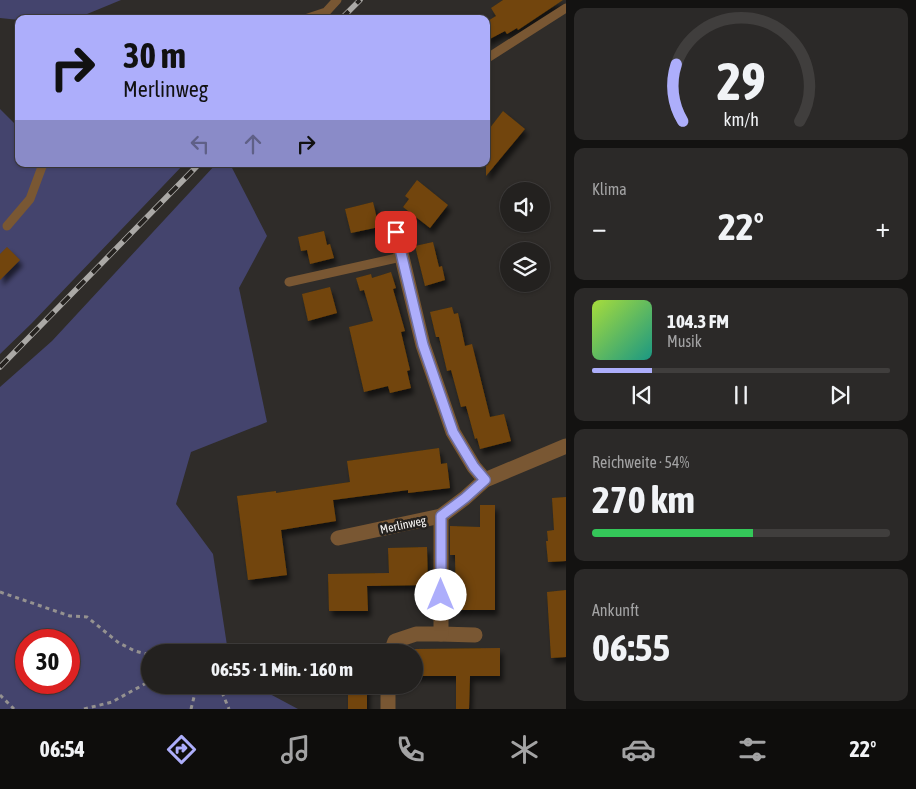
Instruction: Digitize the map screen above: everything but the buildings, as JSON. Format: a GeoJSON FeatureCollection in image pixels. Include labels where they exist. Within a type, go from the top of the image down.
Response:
{"type":"FeatureCollection","features":[{"type":"Feature","properties":{"kind":"street"},"geometry":{"type":"LineString","coordinates":[[396,232],[423,345],[453,432],[474,467],[485,480]]}},
{"type":"Feature","properties":{"kind":"street","name":"Merlinweg"},"geometry":{"type":"LineString","coordinates":[[338,538],[441,516],[485,480],[566,446]]}},
{"type":"Feature","properties":{"kind":"street"},"geometry":{"type":"LineString","coordinates":[[441,516],[441,634]]}},
{"type":"Feature","properties":{"kind":"street"},"geometry":{"type":"LineString","coordinates":[[394,644],[395,641],[416,634],[475,635]]}},
{"type":"Feature","properties":{"kind":"street"},"geometry":{"type":"LineString","coordinates":[[388,694],[388,709]]}},
{"type":"Feature","properties":{"kind":"lane"},"geometry":{"type":"LineString","coordinates":[[317,15],[326,12],[337,0]]}},
{"type":"Feature","properties":{"kind":"lane"},"geometry":{"type":"LineString","coordinates":[[490,56],[566,8]]}},
{"type":"Feature","properties":{"kind":"lane"},"geometry":{"type":"LineString","coordinates":[[7,226],[30,199],[42,167]]}},
{"type":"Feature","properties":{"kind":"lane"},"geometry":{"type":"LineString","coordinates":[[289,282],[401,256]]}},
{"type":"Feature","properties":{"kind":"path"},"geometry":{"type":"LineString","coordinates":[[0,592],[70,616],[87,617],[119,643],[141,653]]}},
{"type":"Feature","properties":{"kind":"path"},"geometry":{"type":"LineString","coordinates":[[84,709],[112,702],[141,687]]}},
{"type":"Feature","properties":{"kind":"path"},"geometry":{"type":"LineString","coordinates":[[191,709],[195,694]]}},
{"type":"Feature","properties":{"kind":"path"},"geometry":{"type":"LineString","coordinates":[[223,694],[229,709]]}},
{"type":"Feature","properties":{"kind":"path"},"geometry":{"type":"LineString","coordinates":[[0,695],[14,709]]}},
{"type":"Feature","properties":{"kind":"shaded area"},"geometry":{"type":"Polygon","coordinates":[[[0,0],[121,0],[85,15],[15,15],[15,20],[0,18],[0,0]]]}},
{"type":"Feature","properties":{"kind":"shaded area"},"geometry":{"type":"Polygon","coordinates":[[[0,109],[15,124],[15,167],[181,167],[31,324],[0,354],[0,109]]]}},
{"type":"Feature","properties":{"kind":"shaded area"},"geometry":{"type":"Polygon","coordinates":[[[213,167],[232,167],[267,236],[239,288],[267,422],[191,452],[176,504],[213,554],[227,644],[141,644],[141,694],[270,694],[298,709],[0,709],[0,387],[52,341],[213,167]]]}},
{"type":"Feature","properties":{"kind":"railway"},"geometry":{"type":"LineString","coordinates":[[345,15],[360,0]]}},
{"type":"Feature","properties":{"kind":"railway"},"geometry":{"type":"LineString","coordinates":[[0,367],[196,167]]}},
{"type":"Feature","properties":{"kind":"route"},"geometry":{"type":"LineString","coordinates":[[396,232],[423,345],[453,432],[474,467],[485,480],[441,516],[441,595]]}}]}
